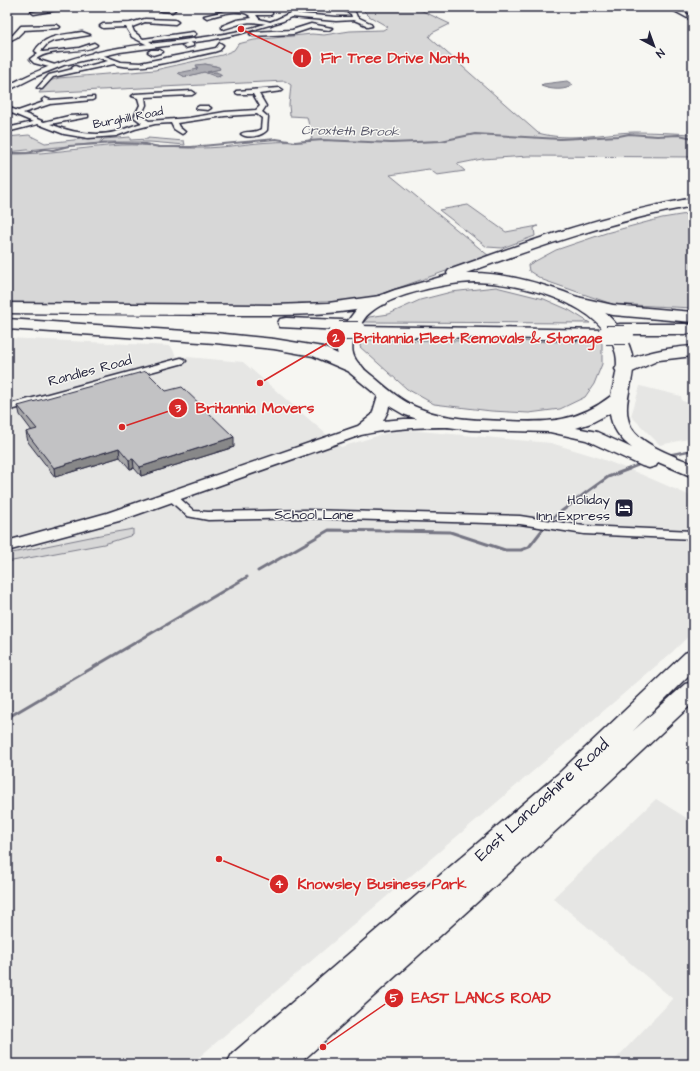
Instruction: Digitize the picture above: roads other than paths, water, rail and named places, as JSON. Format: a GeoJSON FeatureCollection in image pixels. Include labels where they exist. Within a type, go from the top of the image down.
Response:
{"type":"FeatureCollection","features":[{"type":"Feature","properties":{"kind":"highway"},"geometry":{"type":"LineString","coordinates":[[7,308],[215,311],[340,308],[380,300],[512,251],[588,226],[693,202]]}},
{"type":"Feature","properties":{"kind":"highway"},"geometry":{"type":"LineString","coordinates":[[528,284],[516,274],[514,266],[518,259],[525,255],[595,231],[631,221],[693,208]]}},
{"type":"Feature","properties":{"kind":"highway"},"geometry":{"type":"LineString","coordinates":[[422,285],[445,279],[473,277],[499,278],[528,284],[577,302],[591,309],[608,325],[621,346],[624,356],[624,370],[618,399],[619,415],[622,426],[628,435],[656,459],[693,482]]}},
{"type":"Feature","properties":{"kind":"highway"},"geometry":{"type":"LineString","coordinates":[[380,300],[366,308],[357,316],[346,339],[344,346],[345,354],[355,369],[384,395],[413,412],[451,423],[536,427],[582,433],[693,471]]}},
{"type":"Feature","properties":{"kind":"highway"},"geometry":{"type":"LineString","coordinates":[[577,302],[613,310],[693,316]]}},
{"type":"Feature","properties":{"kind":"highway"},"geometry":{"type":"LineString","coordinates":[[7,312],[340,328]]}},
{"type":"Feature","properties":{"kind":"highway"},"geometry":{"type":"LineString","coordinates":[[7,319],[340,328],[613,332],[693,336]]}},
{"type":"Feature","properties":{"kind":"highway"},"geometry":{"type":"LineString","coordinates":[[7,324],[215,338],[274,344],[317,351],[355,369]]}},
{"type":"Feature","properties":{"kind":"highway"},"geometry":{"type":"LineString","coordinates":[[613,332],[693,329]]}},
{"type":"Feature","properties":{"kind":"highway"},"geometry":{"type":"LineString","coordinates":[[624,370],[641,360],[654,355],[693,351]]}},
{"type":"Feature","properties":{"kind":"highway"},"geometry":{"type":"LineString","coordinates":[[536,427],[578,421],[602,411],[618,399]]}},
{"type":"Feature","properties":{"kind":"highway","name":"East Lancashire Road"},"geometry":{"type":"LineString","coordinates":[[243,1064],[567,780],[693,658]]}},
{"type":"Feature","properties":{"kind":"highway","name":"East Lancashire Road"},"geometry":{"type":"LineString","coordinates":[[276,1064],[578,795],[693,690]]}},
{"type":"Feature","properties":{"kind":"main road"},"geometry":{"type":"LineString","coordinates":[[357,432],[373,422],[379,416],[383,408],[384,395]]}},
{"type":"Feature","properties":{"kind":"main road"},"geometry":{"type":"LineString","coordinates":[[7,546],[82,526],[172,497],[357,432],[397,424],[451,423]]}},
{"type":"Feature","properties":{"kind":"street"},"geometry":{"type":"LineString","coordinates":[[34,10],[44,11],[69,7],[74,10],[73,13]]}},
{"type":"Feature","properties":{"kind":"street"},"geometry":{"type":"LineString","coordinates":[[109,7],[128,7]]}},
{"type":"Feature","properties":{"kind":"street"},"geometry":{"type":"LineString","coordinates":[[250,34],[275,28],[304,7]]}},
{"type":"Feature","properties":{"kind":"street"},"geometry":{"type":"LineString","coordinates":[[340,7],[351,12],[355,18]]}},
{"type":"Feature","properties":{"kind":"street"},"geometry":{"type":"LineString","coordinates":[[670,7],[693,19]]}},
{"type":"Feature","properties":{"kind":"street"},"geometry":{"type":"LineString","coordinates":[[210,17],[238,10],[275,28]]}},
{"type":"Feature","properties":{"kind":"street"},"geometry":{"type":"LineString","coordinates":[[223,27],[239,21],[271,13]]}},
{"type":"Feature","properties":{"kind":"street"},"geometry":{"type":"LineString","coordinates":[[291,15],[323,18],[355,18],[368,24],[368,27]]}},
{"type":"Feature","properties":{"kind":"street"},"geometry":{"type":"LineString","coordinates":[[8,87],[53,66],[94,54],[152,50],[209,38],[275,28],[298,31],[311,26],[323,18]]}},
{"type":"Feature","properties":{"kind":"street"},"geometry":{"type":"LineString","coordinates":[[107,26],[130,25],[149,20],[177,22]]}},
{"type":"Feature","properties":{"kind":"street"},"geometry":{"type":"LineString","coordinates":[[130,25],[128,27],[133,35],[144,40],[152,50],[167,60]]}},
{"type":"Feature","properties":{"kind":"street"},"geometry":{"type":"LineString","coordinates":[[311,26],[329,28]]}},
{"type":"Feature","properties":{"kind":"street"},"geometry":{"type":"LineString","coordinates":[[7,40],[15,36],[22,28],[59,28]]}},
{"type":"Feature","properties":{"kind":"street"},"geometry":{"type":"LineString","coordinates":[[144,40],[178,32],[196,34]]}},
{"type":"Feature","properties":{"kind":"street"},"geometry":{"type":"LineString","coordinates":[[41,53],[38,49],[44,42],[82,34],[87,35]]}},
{"type":"Feature","properties":{"kind":"street"},"geometry":{"type":"LineString","coordinates":[[53,66],[36,62],[33,59],[41,53],[75,50],[94,44],[102,45]]}},
{"type":"Feature","properties":{"kind":"street"},"geometry":{"type":"LineString","coordinates":[[188,45],[207,52]]}},
{"type":"Feature","properties":{"kind":"street"},"geometry":{"type":"LineString","coordinates":[[94,54],[124,65],[140,65],[207,52],[218,49],[220,45],[227,45]]}},
{"type":"Feature","properties":{"kind":"street"},"geometry":{"type":"LineString","coordinates":[[152,50],[160,52]]}},
{"type":"Feature","properties":{"kind":"street"},"geometry":{"type":"LineString","coordinates":[[38,88],[51,76],[113,62]]}},
{"type":"Feature","properties":{"kind":"street"},"geometry":{"type":"LineString","coordinates":[[238,92],[283,90]]}},
{"type":"Feature","properties":{"kind":"street"},"geometry":{"type":"LineString","coordinates":[[243,134],[260,133],[264,130],[265,117],[258,112],[263,106],[256,92]]}},
{"type":"Feature","properties":{"kind":"street"},"geometry":{"type":"LineString","coordinates":[[147,123],[137,117],[143,105],[138,95],[193,93]]}},
{"type":"Feature","properties":{"kind":"street"},"geometry":{"type":"LineString","coordinates":[[18,113],[47,101],[94,99]]}},
{"type":"Feature","properties":{"kind":"street"},"geometry":{"type":"LineString","coordinates":[[204,108],[204,113],[209,116]]}},
{"type":"Feature","properties":{"kind":"street","name":"Burghill Road"},"geometry":{"type":"LineString","coordinates":[[7,109],[71,134],[88,136],[116,134],[147,123],[189,120],[225,114],[258,112]]}},
{"type":"Feature","properties":{"kind":"street"},"geometry":{"type":"LineString","coordinates":[[9,130],[86,116]]}},
{"type":"Feature","properties":{"kind":"street"},"geometry":{"type":"LineString","coordinates":[[173,121],[176,128],[181,133]]}},
{"type":"Feature","properties":{"kind":"street","name":"Randles Road"},"geometry":{"type":"LineString","coordinates":[[7,408],[181,361]]}},
{"type":"Feature","properties":{"kind":"street","name":"School Lane"},"geometry":{"type":"LineString","coordinates":[[172,497],[192,514],[208,516],[306,514],[540,522],[584,530],[693,535]]}},
{"type":"Feature","properties":{"kind":"waterway","name":"Croxteth Brook"},"geometry":{"type":"LineString","coordinates":[[7,153],[27,153],[45,149],[53,150],[69,146],[116,143],[145,144],[159,147],[191,147],[276,139],[295,142],[323,140],[391,143],[441,141],[475,134],[560,139],[619,136],[629,134],[657,136],[679,135],[693,138]]}},
{"type":"Feature","properties":{"kind":"waterway"},"geometry":{"type":"LineString","coordinates":[[668,455],[693,450]]}},
{"type":"Feature","properties":{"kind":"waterway"},"geometry":{"type":"LineString","coordinates":[[626,470],[641,464]]}},
{"type":"Feature","properties":{"kind":"waterway"},"geometry":{"type":"LineString","coordinates":[[258,571],[329,530],[450,532],[505,550],[521,550],[529,547],[550,520],[587,492],[608,477],[629,469]]}},
{"type":"Feature","properties":{"kind":"waterway"},"geometry":{"type":"LineString","coordinates":[[7,718],[247,577]]}},
{"type":"Feature","properties":{"kind":"place","name":"Fir Tree Drive North"},"geometry":{"type":"Point","coordinates":[241,29]}},
{"type":"Feature","properties":{"kind":"place","name":"Britannia Fleet Removals & Storage"},"geometry":{"type":"Point","coordinates":[260,383]}},
{"type":"Feature","properties":{"kind":"place","name":"Britannia Movers"},"geometry":{"type":"Point","coordinates":[122,427]}},
{"type":"Feature","properties":{"kind":"place","name":"Holiday Inn Express"},"geometry":{"type":"Point","coordinates":[624,508]}},
{"type":"Feature","properties":{"kind":"place","name":"Knowsley Business Park"},"geometry":{"type":"Point","coordinates":[219,859]}},
{"type":"Feature","properties":{"kind":"place","name":"EAST LANCS ROAD"},"geometry":{"type":"Point","coordinates":[323,1047]}}]}
